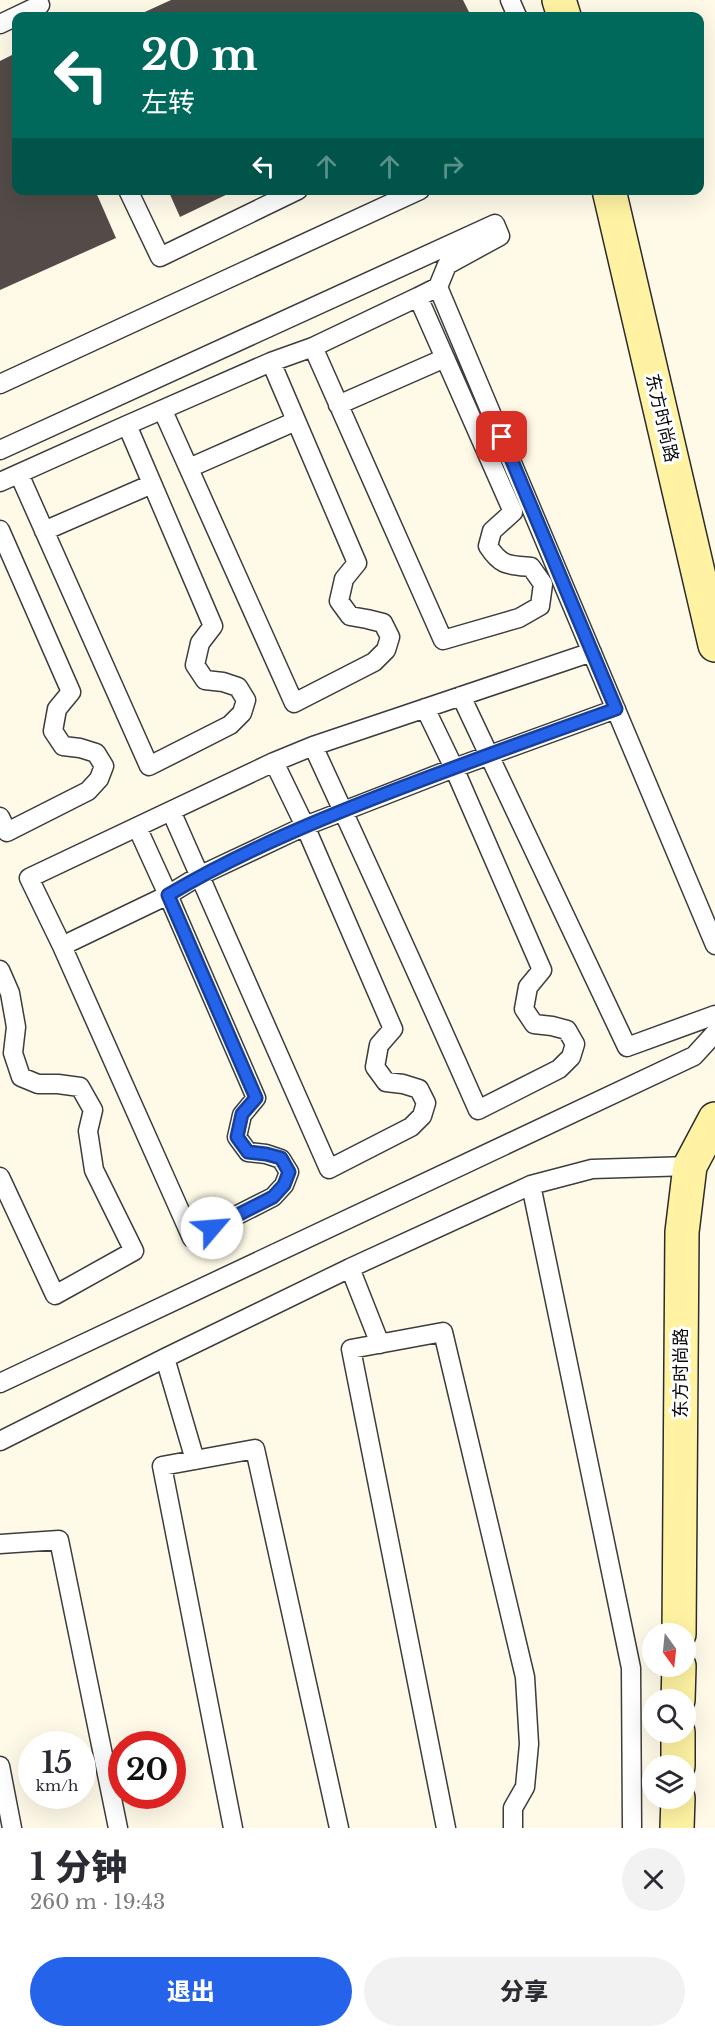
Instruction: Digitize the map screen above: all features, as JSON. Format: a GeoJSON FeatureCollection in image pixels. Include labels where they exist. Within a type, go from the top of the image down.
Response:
{"type":"FeatureCollection","features":[{"type":"Feature","properties":{"kind":"main road","name":"东方时尚路"},"geometry":{"type":"LineString","coordinates":[[610,195],[715,645]]}},
{"type":"Feature","properties":{"kind":"main road","name":"东方时尚路"},"geometry":{"type":"LineString","coordinates":[[679,1623],[682,1232],[690,1166],[715,1119]]}},
{"type":"Feature","properties":{"kind":"main road"},"geometry":{"type":"LineString","coordinates":[[677,1828],[678,1809]]}},
{"type":"Feature","properties":{"kind":"lane"},"geometry":{"type":"LineString","coordinates":[[130,195],[160,257],[288,195]]}},
{"type":"Feature","properties":{"kind":"lane"},"geometry":{"type":"LineString","coordinates":[[0,384],[409,195]]}},
{"type":"Feature","properties":{"kind":"lane"},"geometry":{"type":"LineString","coordinates":[[0,450],[495,224],[500,236],[447,265],[438,286],[418,297],[313,347],[272,362],[0,482]]}},
{"type":"Feature","properties":{"kind":"lane"},"geometry":{"type":"LineString","coordinates":[[438,286],[715,945]]}},
{"type":"Feature","properties":{"kind":"lane"},"geometry":{"type":"LineString","coordinates":[[313,347],[443,640],[519,618],[540,606],[543,584],[531,567],[514,566],[497,560],[488,546],[492,531],[513,512],[418,297]]}},
{"type":"Feature","properties":{"kind":"lane"},"geometry":{"type":"LineString","coordinates":[[338,405],[445,358]]}},
{"type":"Feature","properties":{"kind":"lane"},"geometry":{"type":"LineString","coordinates":[[163,411],[294,703],[374,662],[386,650],[390,637],[383,623],[350,616],[339,602],[344,579],[357,563],[272,362]]}},
{"type":"Feature","properties":{"kind":"lane"},"geometry":{"type":"LineString","coordinates":[[189,468],[296,421]]}},
{"type":"Feature","properties":{"kind":"lane"},"geometry":{"type":"LineString","coordinates":[[19,474],[149,766],[230,725],[242,713],[246,700],[238,687],[205,680],[195,665],[200,643],[213,626],[127,425]]}},
{"type":"Feature","properties":{"kind":"lane"},"geometry":{"type":"LineString","coordinates":[[44,531],[152,484]]}},
{"type":"Feature","properties":{"kind":"lane"},"geometry":{"type":"LineString","coordinates":[[0,530],[5,553],[71,692],[57,709],[53,731],[63,746],[96,753],[104,766],[99,779],[88,791],[7,832],[0,817]]}},
{"type":"Feature","properties":{"kind":"lane"},"geometry":{"type":"LineString","coordinates":[[137,827],[256,1098],[242,1114],[237,1137],[248,1152],[281,1158],[289,1172],[284,1185],[273,1197],[192,1238],[62,946],[29,879],[137,827],[274,762],[313,746],[592,652]]}},
{"type":"Feature","properties":{"kind":"lane"},"geometry":{"type":"LineString","coordinates":[[461,696],[627,1047],[715,1015]]}},
{"type":"Feature","properties":{"kind":"lane"},"geometry":{"type":"LineString","coordinates":[[313,746],[478,1110],[560,1069],[571,1057],[575,1044],[567,1030],[534,1024],[524,1009],[528,987],[542,970],[454,768],[425,708]]}},
{"type":"Feature","properties":{"kind":"lane"},"geometry":{"type":"LineString","coordinates":[[62,946],[168,895],[199,876],[305,826],[490,754],[616,709]]}},
{"type":"Feature","properties":{"kind":"lane"},"geometry":{"type":"LineString","coordinates":[[171,811],[329,1169],[411,1128],[422,1116],[426,1103],[419,1089],[386,1082],[375,1067],[379,1045],[393,1029],[305,826],[274,762]]}},
{"type":"Feature","properties":{"kind":"lane"},"geometry":{"type":"LineString","coordinates":[[0,970],[10,993],[16,1027],[13,1053],[21,1077],[38,1084],[80,1087],[93,1110],[88,1131],[94,1170],[134,1251],[55,1295],[0,1177]]}},
{"type":"Feature","properties":{"kind":"lane"},"geometry":{"type":"LineString","coordinates":[[0,1383],[694,1056],[715,1033]]}},
{"type":"Feature","properties":{"kind":"lane"},"geometry":{"type":"LineString","coordinates":[[0,1441],[350,1268],[531,1185],[592,1168],[690,1166]]}},
{"type":"Feature","properties":{"kind":"lane"},"geometry":{"type":"LineString","coordinates":[[531,1185],[631,1668],[632,1828]]}},
{"type":"Feature","properties":{"kind":"lane"},"geometry":{"type":"LineString","coordinates":[[350,1268],[380,1344]]}},
{"type":"Feature","properties":{"kind":"lane"},"geometry":{"type":"LineString","coordinates":[[446,1828],[351,1349],[443,1332],[525,1677],[529,1744],[525,1787],[513,1808],[513,1828]]}},
{"type":"Feature","properties":{"kind":"lane"},"geometry":{"type":"LineString","coordinates":[[165,1358],[195,1460]]}},
{"type":"Feature","properties":{"kind":"lane"},"geometry":{"type":"LineString","coordinates":[[233,1828],[162,1466],[255,1449],[339,1828]]}},
{"type":"Feature","properties":{"kind":"lane"},"geometry":{"type":"LineString","coordinates":[[0,1544],[59,1540],[118,1828]]}},
{"type":"Feature","properties":{"kind":"lane"},"geometry":{"type":"LineString","coordinates":[[0,1766],[12,1828]]}},
{"type":"Feature","properties":{"kind":"building"},"geometry":{"type":"Polygon","coordinates":[[[171,0],[463,0],[469,12],[145,12],[171,0]]]}},
{"type":"Feature","properties":{"kind":"building"},"geometry":{"type":"Polygon","coordinates":[[[12,55],[12,195],[97,195],[116,238],[0,290],[0,61],[12,55]]]}},
{"type":"Feature","properties":{"kind":"building"},"geometry":{"type":"Polygon","coordinates":[[[170,195],[226,195],[180,217],[170,195]]]}},
{"type":"Feature","properties":{"kind":"route"},"geometry":{"type":"LineString","coordinates":[[212,1228],[273,1197],[284,1185],[289,1172],[281,1158],[248,1152],[237,1137],[242,1114],[256,1098],[168,895],[199,876],[305,826],[454,768],[616,709],[502,437]]}}]}
